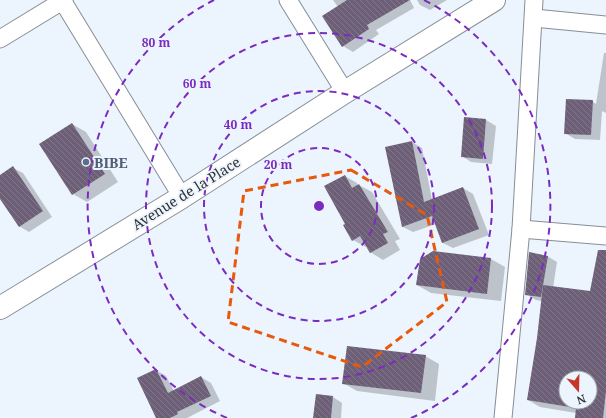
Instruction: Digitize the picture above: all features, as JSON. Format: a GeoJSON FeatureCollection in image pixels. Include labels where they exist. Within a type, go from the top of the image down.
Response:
{"type":"FeatureCollection","features":[{"type":"Feature","properties":{"kind":"street"},"geometry":{"type":"LineString","coordinates":[[0,39],[62,0],[182,197]]}},
{"type":"Feature","properties":{"kind":"street"},"geometry":{"type":"LineString","coordinates":[[288,0],[345,92]]}},
{"type":"Feature","properties":{"kind":"street","name":"Avenue de la Place"},"geometry":{"type":"LineString","coordinates":[[0,308],[182,197],[345,92],[494,0]]}},
{"type":"Feature","properties":{"kind":"street"},"geometry":{"type":"LineString","coordinates":[[503,418],[521,229],[534,0]]}},
{"type":"Feature","properties":{"kind":"street"},"geometry":{"type":"LineString","coordinates":[[534,18],[606,25]]}},
{"type":"Feature","properties":{"kind":"street"},"geometry":{"type":"LineString","coordinates":[[521,229],[606,236]]}},
{"type":"Feature","properties":{"kind":"highlighted area"},"geometry":{"type":"Polygon","coordinates":[[[351,170],[427,215],[447,302],[362,367],[228,322],[244,191],[351,170]]]}},
{"type":"Feature","properties":{"kind":"building"},"geometry":{"type":"Polygon","coordinates":[[[347,0],[410,0],[367,25],[369,29],[342,47],[322,16],[347,0]]]}},
{"type":"Feature","properties":{"kind":"building"},"geometry":{"type":"Polygon","coordinates":[[[566,99],[593,100],[591,135],[564,134],[566,99]]]}},
{"type":"Feature","properties":{"kind":"building"},"geometry":{"type":"Polygon","coordinates":[[[464,117],[486,119],[483,159],[461,157],[464,117]]]}},
{"type":"Feature","properties":{"kind":"building"},"geometry":{"type":"Polygon","coordinates":[[[72,123],[105,174],[72,195],[39,144],[72,123]]]}},
{"type":"Feature","properties":{"kind":"building"},"geometry":{"type":"Polygon","coordinates":[[[412,141],[424,202],[463,187],[479,229],[442,243],[432,216],[402,227],[385,147],[412,141]]]}},
{"type":"Feature","properties":{"kind":"building"},"geometry":{"type":"Polygon","coordinates":[[[13,166],[43,211],[19,227],[0,199],[0,175],[13,166]]]}},
{"type":"Feature","properties":{"kind":"building"},"geometry":{"type":"Polygon","coordinates":[[[345,175],[352,188],[359,184],[388,232],[383,234],[388,243],[370,253],[360,236],[352,241],[343,225],[345,224],[324,186],[345,175]]]}},
{"type":"Feature","properties":{"kind":"building"},"geometry":{"type":"Polygon","coordinates":[[[598,250],[606,250],[606,391],[603,418],[575,418],[576,410],[598,410],[598,370],[558,370],[558,405],[527,400],[537,338],[543,285],[590,291],[598,250]]]}},
{"type":"Feature","properties":{"kind":"building"},"geometry":{"type":"Polygon","coordinates":[[[433,251],[491,258],[487,294],[416,285],[420,259],[433,251]]]}},
{"type":"Feature","properties":{"kind":"building"},"geometry":{"type":"Polygon","coordinates":[[[529,252],[548,256],[541,297],[525,295],[529,252]]]}},
{"type":"Feature","properties":{"kind":"building"},"geometry":{"type":"Polygon","coordinates":[[[347,346],[426,355],[421,393],[342,384],[347,346]]]}},
{"type":"Feature","properties":{"kind":"building"},"geometry":{"type":"Polygon","coordinates":[[[156,369],[168,393],[201,376],[211,396],[177,412],[178,414],[170,418],[156,418],[137,378],[156,369]]]}},
{"type":"Feature","properties":{"kind":"building"},"geometry":{"type":"Polygon","coordinates":[[[316,394],[333,396],[331,418],[313,418],[316,394]]]}},
{"type":"Feature","properties":{"kind":"place","name":"BIBE"},"geometry":{"type":"Point","coordinates":[86,162]}}]}
